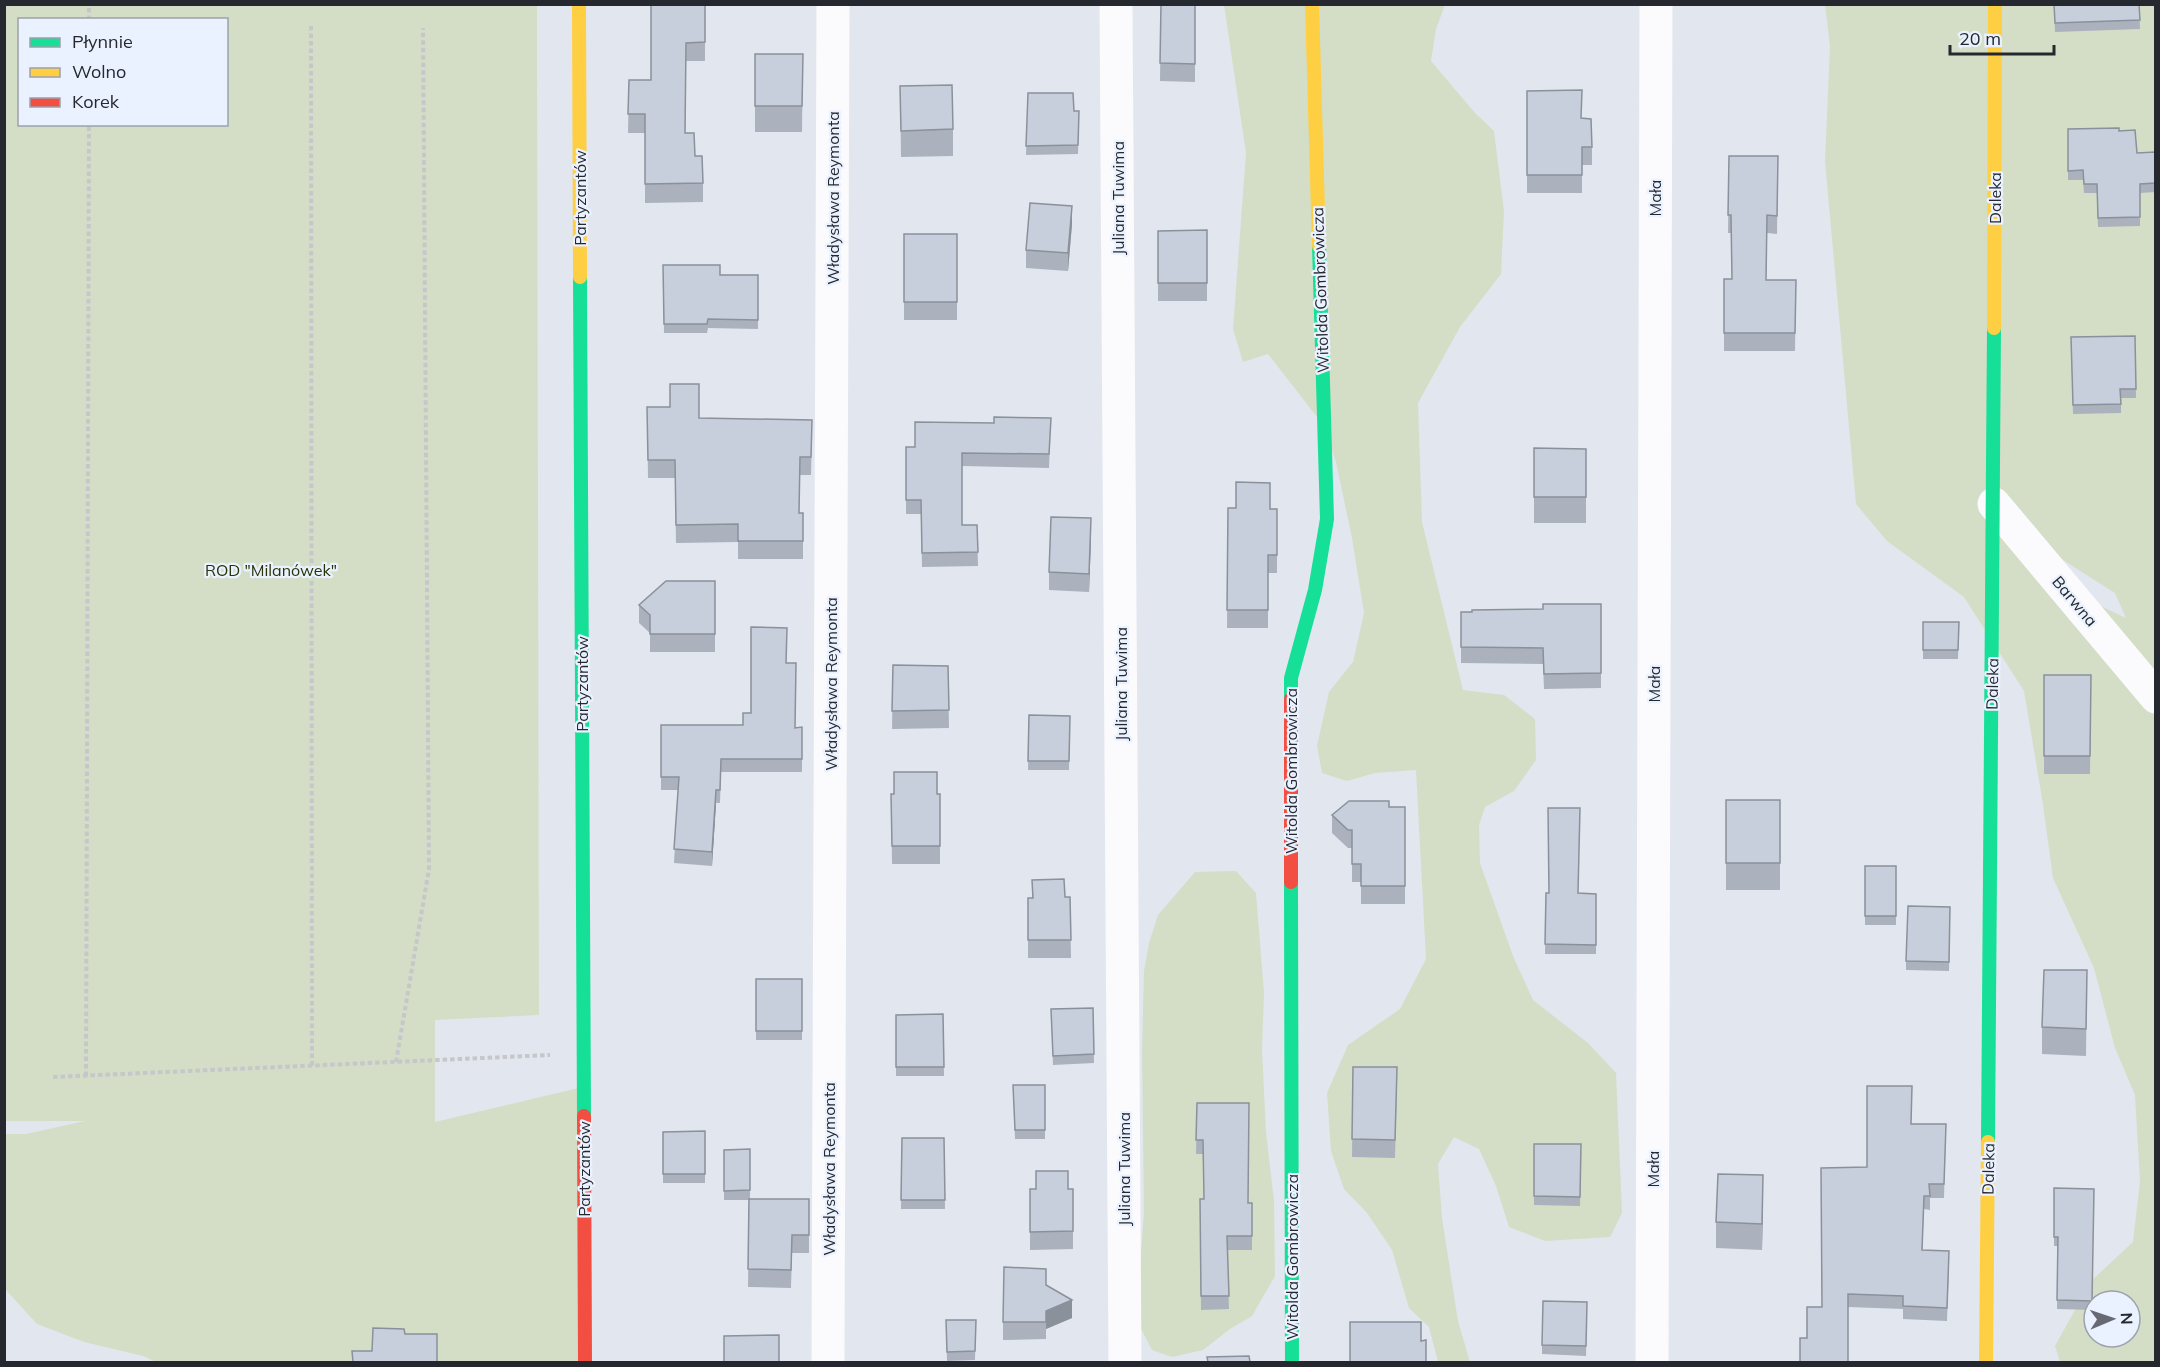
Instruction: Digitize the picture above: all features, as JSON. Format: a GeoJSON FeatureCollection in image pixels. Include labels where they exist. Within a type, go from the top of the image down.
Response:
{"type":"FeatureCollection","features":[{"type":"Feature","properties":{"kind":"street","name":"Partyzantów"},"geometry":{"type":"LineString","coordinates":[[579,4],[585,1362]]}},
{"type":"Feature","properties":{"kind":"street","name":"Władysława Reymonta"},"geometry":{"type":"LineString","coordinates":[[828,1362],[833,4]]}},
{"type":"Feature","properties":{"kind":"street","name":"Juliana Tuwima"},"geometry":{"type":"LineString","coordinates":[[1116,4],[1125,1362]]}},
{"type":"Feature","properties":{"kind":"street","name":"Witolda Gombrowicza"},"geometry":{"type":"LineString","coordinates":[[1292,1362],[1291,678],[1315,590],[1327,519],[1312,4]]}},
{"type":"Feature","properties":{"kind":"street","name":"Mała"},"geometry":{"type":"LineString","coordinates":[[1652,1362],[1656,4]]}},
{"type":"Feature","properties":{"kind":"street","name":"Daleka"},"geometry":{"type":"LineString","coordinates":[[1986,1362],[1994,504],[1995,4]]}},
{"type":"Feature","properties":{"kind":"street","name":"Barwna"},"geometry":{"type":"LineString","coordinates":[[1994,504],[2156,697]]}},
{"type":"Feature","properties":{"kind":"path"},"geometry":{"type":"LineString","coordinates":[[311,26],[312,1066]]}},
{"type":"Feature","properties":{"kind":"path"},"geometry":{"type":"LineString","coordinates":[[396,1062],[429,869],[423,28]]}},
{"type":"Feature","properties":{"kind":"path"},"geometry":{"type":"LineString","coordinates":[[86,1076],[89,126]]}},
{"type":"Feature","properties":{"kind":"path"},"geometry":{"type":"LineString","coordinates":[[53,1077],[583,1053]]}},
{"type":"Feature","properties":{"kind":"green space","name":"ROD \"Milanówek\""},"geometry":{"type":"Polygon","coordinates":[[[5,5],[537,5],[539,1015],[435,1020],[435,1122],[583,1087],[585,1362],[156,1362],[143,1356],[84,1342],[37,1324],[5,1289],[4,1134],[26,1134],[85,1121],[5,1121],[5,5]]]}},
{"type":"Feature","properties":{"kind":"green space"},"geometry":{"type":"Polygon","coordinates":[[[1224,5],[1445,5],[1436,29],[1431,61],[1475,113],[1494,131],[1504,211],[1501,274],[1460,327],[1418,403],[1422,522],[1463,690],[1504,695],[1535,719],[1536,760],[1514,791],[1485,807],[1479,825],[1480,863],[1513,956],[1533,1000],[1588,1043],[1616,1073],[1622,1213],[1610,1237],[1545,1241],[1509,1227],[1496,1186],[1479,1149],[1454,1137],[1438,1164],[1442,1218],[1458,1321],[1470,1362],[1438,1362],[1429,1327],[1409,1308],[1392,1250],[1367,1213],[1344,1189],[1331,1151],[1327,1093],[1348,1045],[1400,1009],[1426,959],[1416,770],[1375,773],[1347,781],[1322,773],[1317,746],[1329,692],[1353,662],[1364,613],[1352,538],[1336,462],[1324,426],[1268,354],[1243,362],[1233,329],[1246,153],[1224,5]]]}},
{"type":"Feature","properties":{"kind":"green space"},"geometry":{"type":"Polygon","coordinates":[[[1825,5],[2155,5],[2155,1362],[2060,1362],[2055,1346],[2082,1297],[2082,1349],[2142,1349],[2142,1289],[2087,1289],[2091,1281],[2133,1242],[2140,1181],[2135,1095],[2115,1048],[2094,968],[2053,878],[2024,691],[1964,597],[1887,541],[1856,504],[1825,161],[1830,46],[1825,5]],[[2055,555],[2088,600],[2126,618],[2115,593],[2055,555]]]}},
{"type":"Feature","properties":{"kind":"green space"},"geometry":{"type":"Polygon","coordinates":[[[1236,871],[1256,893],[1264,993],[1262,1050],[1266,1132],[1274,1201],[1275,1276],[1252,1316],[1230,1329],[1203,1350],[1172,1357],[1152,1350],[1140,1327],[1137,1309],[1144,1212],[1142,1053],[1144,971],[1149,943],[1158,915],[1195,872],[1236,871]]]}},
{"type":"Feature","properties":{"kind":"building"},"geometry":{"type":"Polygon","coordinates":[[[651,4],[705,4],[705,42],[686,43],[685,133],[694,133],[695,156],[702,156],[703,183],[645,184],[645,114],[628,114],[629,80],[651,80],[651,4]]]}},
{"type":"Feature","properties":{"kind":"building"},"geometry":{"type":"Polygon","coordinates":[[[1161,4],[1195,4],[1195,64],[1160,63],[1161,4]]]}},
{"type":"Feature","properties":{"kind":"building"},"geometry":{"type":"Polygon","coordinates":[[[2054,4],[2139,4],[2140,20],[2055,23],[2054,4]]]}},
{"type":"Feature","properties":{"kind":"building"},"geometry":{"type":"Polygon","coordinates":[[[755,54],[803,54],[802,106],[755,106],[755,54]]]}},
{"type":"Feature","properties":{"kind":"building"},"geometry":{"type":"Polygon","coordinates":[[[952,85],[953,129],[901,131],[900,86],[952,85]]]}},
{"type":"Feature","properties":{"kind":"building"},"geometry":{"type":"Polygon","coordinates":[[[1582,90],[1581,118],[1591,119],[1592,147],[1582,147],[1582,175],[1527,175],[1527,91],[1582,90]]]}},
{"type":"Feature","properties":{"kind":"building"},"geometry":{"type":"Polygon","coordinates":[[[1028,93],[1073,93],[1074,111],[1079,111],[1078,145],[1026,146],[1028,93]]]}},
{"type":"Feature","properties":{"kind":"building"},"geometry":{"type":"Polygon","coordinates":[[[2119,128],[2119,131],[2135,130],[2137,153],[2155,152],[2156,183],[2140,184],[2140,217],[2098,218],[2097,184],[2084,184],[2083,170],[2068,171],[2068,129],[2119,128]]]}},
{"type":"Feature","properties":{"kind":"building"},"geometry":{"type":"Polygon","coordinates":[[[1729,156],[1778,156],[1777,216],[1767,215],[1766,280],[1796,280],[1795,333],[1724,333],[1724,279],[1732,279],[1731,215],[1728,215],[1729,156]]]}},
{"type":"Feature","properties":{"kind":"building"},"geometry":{"type":"Polygon","coordinates":[[[1030,203],[1072,206],[1068,253],[1026,250],[1030,203]]]}},
{"type":"Feature","properties":{"kind":"building"},"geometry":{"type":"Polygon","coordinates":[[[1207,230],[1207,283],[1158,283],[1158,231],[1207,230]]]}},
{"type":"Feature","properties":{"kind":"building"},"geometry":{"type":"Polygon","coordinates":[[[904,234],[957,234],[957,302],[904,302],[904,234]]]}},
{"type":"Feature","properties":{"kind":"building"},"geometry":{"type":"Polygon","coordinates":[[[663,265],[720,265],[720,275],[758,275],[758,320],[708,319],[707,324],[664,324],[663,265]]]}},
{"type":"Feature","properties":{"kind":"building"},"geometry":{"type":"Polygon","coordinates":[[[2135,336],[2136,389],[2120,389],[2121,404],[2073,405],[2071,337],[2135,336]]]}},
{"type":"Feature","properties":{"kind":"building"},"geometry":{"type":"Polygon","coordinates":[[[670,384],[699,384],[699,418],[812,420],[811,457],[800,457],[799,513],[803,513],[803,541],[738,541],[738,524],[676,525],[675,460],[648,460],[647,407],[670,407],[670,384]]]}},
{"type":"Feature","properties":{"kind":"building"},"geometry":{"type":"Polygon","coordinates":[[[994,417],[1051,418],[1049,454],[962,453],[962,525],[977,525],[978,552],[922,553],[921,500],[906,500],[906,447],[915,447],[915,422],[994,423],[994,417]]]}},
{"type":"Feature","properties":{"kind":"building"},"geometry":{"type":"Polygon","coordinates":[[[1534,448],[1586,449],[1586,497],[1534,497],[1534,448]]]}},
{"type":"Feature","properties":{"kind":"building"},"geometry":{"type":"Polygon","coordinates":[[[1236,482],[1270,483],[1270,509],[1277,509],[1277,555],[1268,555],[1268,610],[1227,610],[1228,508],[1236,508],[1236,482]]]}},
{"type":"Feature","properties":{"kind":"building"},"geometry":{"type":"Polygon","coordinates":[[[1051,517],[1091,518],[1089,574],[1049,572],[1051,517]]]}},
{"type":"Feature","properties":{"kind":"building"},"geometry":{"type":"Polygon","coordinates":[[[666,581],[715,581],[715,634],[650,634],[650,615],[639,605],[666,581]]]}},
{"type":"Feature","properties":{"kind":"building"},"geometry":{"type":"Polygon","coordinates":[[[1543,604],[1601,604],[1601,673],[1544,674],[1543,648],[1461,647],[1461,612],[1543,609],[1543,604]]]}},
{"type":"Feature","properties":{"kind":"building"},"geometry":{"type":"Polygon","coordinates":[[[1923,622],[1959,622],[1958,650],[1923,650],[1923,622]]]}},
{"type":"Feature","properties":{"kind":"building"},"geometry":{"type":"Polygon","coordinates":[[[751,627],[787,628],[786,663],[796,663],[795,728],[802,727],[802,759],[721,759],[720,790],[716,790],[712,852],[674,849],[679,777],[661,777],[661,725],[743,725],[743,713],[751,713],[751,627]]]}},
{"type":"Feature","properties":{"kind":"building"},"geometry":{"type":"Polygon","coordinates":[[[893,665],[948,666],[949,710],[892,711],[893,665]]]}},
{"type":"Feature","properties":{"kind":"building"},"geometry":{"type":"Polygon","coordinates":[[[2044,675],[2091,675],[2090,756],[2044,756],[2044,675]]]}},
{"type":"Feature","properties":{"kind":"building"},"geometry":{"type":"Polygon","coordinates":[[[1029,715],[1070,716],[1069,761],[1028,761],[1029,715]]]}},
{"type":"Feature","properties":{"kind":"building"},"geometry":{"type":"Polygon","coordinates":[[[894,772],[937,772],[937,794],[940,794],[940,846],[892,846],[891,794],[894,794],[894,772]]]}},
{"type":"Feature","properties":{"kind":"building"},"geometry":{"type":"Polygon","coordinates":[[[1726,800],[1780,800],[1780,863],[1726,863],[1726,800]]]}},
{"type":"Feature","properties":{"kind":"building"},"geometry":{"type":"Polygon","coordinates":[[[1349,801],[1389,801],[1389,807],[1405,807],[1405,886],[1361,886],[1361,864],[1352,864],[1352,830],[1348,830],[1332,815],[1349,801]]]}},
{"type":"Feature","properties":{"kind":"building"},"geometry":{"type":"Polygon","coordinates":[[[1548,808],[1580,808],[1578,893],[1596,894],[1596,945],[1545,944],[1546,893],[1549,893],[1548,808]]]}},
{"type":"Feature","properties":{"kind":"building"},"geometry":{"type":"Polygon","coordinates":[[[1865,866],[1896,866],[1896,916],[1865,916],[1865,866]]]}},
{"type":"Feature","properties":{"kind":"building"},"geometry":{"type":"Polygon","coordinates":[[[1064,879],[1065,897],[1070,897],[1071,940],[1028,940],[1028,898],[1033,898],[1032,880],[1064,879]]]}},
{"type":"Feature","properties":{"kind":"building"},"geometry":{"type":"Polygon","coordinates":[[[1908,906],[1950,907],[1949,962],[1906,961],[1908,906]]]}},
{"type":"Feature","properties":{"kind":"building"},"geometry":{"type":"Polygon","coordinates":[[[2044,970],[2087,970],[2086,1029],[2042,1027],[2044,970]]]}},
{"type":"Feature","properties":{"kind":"building"},"geometry":{"type":"Polygon","coordinates":[[[756,979],[802,979],[802,1031],[756,1031],[756,979]]]}},
{"type":"Feature","properties":{"kind":"building"},"geometry":{"type":"Polygon","coordinates":[[[1093,1008],[1094,1054],[1053,1056],[1051,1009],[1093,1008]]]}},
{"type":"Feature","properties":{"kind":"building"},"geometry":{"type":"Polygon","coordinates":[[[943,1014],[944,1067],[896,1067],[896,1015],[943,1014]]]}},
{"type":"Feature","properties":{"kind":"building"},"geometry":{"type":"Polygon","coordinates":[[[1353,1067],[1397,1067],[1395,1140],[1352,1139],[1353,1067]]]}},
{"type":"Feature","properties":{"kind":"building"},"geometry":{"type":"Polygon","coordinates":[[[1013,1085],[1045,1085],[1045,1130],[1015,1130],[1013,1085]]]}},
{"type":"Feature","properties":{"kind":"building"},"geometry":{"type":"Polygon","coordinates":[[[1867,1086],[1912,1086],[1911,1124],[1946,1124],[1944,1184],[1929,1184],[1930,1196],[1924,1196],[1922,1250],[1949,1251],[1947,1308],[1903,1306],[1903,1296],[1848,1294],[1848,1362],[1800,1362],[1800,1338],[1807,1338],[1807,1307],[1822,1307],[1821,1168],[1867,1167],[1867,1086]]]}},
{"type":"Feature","properties":{"kind":"building"},"geometry":{"type":"Polygon","coordinates":[[[1197,1103],[1249,1103],[1248,1203],[1252,1203],[1252,1236],[1227,1236],[1229,1296],[1201,1296],[1200,1199],[1204,1199],[1203,1140],[1196,1140],[1197,1103]]]}},
{"type":"Feature","properties":{"kind":"building"},"geometry":{"type":"Polygon","coordinates":[[[705,1131],[705,1174],[663,1174],[663,1132],[705,1131]]]}},
{"type":"Feature","properties":{"kind":"building"},"geometry":{"type":"Polygon","coordinates":[[[902,1138],[944,1138],[945,1200],[901,1200],[902,1138]]]}},
{"type":"Feature","properties":{"kind":"building"},"geometry":{"type":"Polygon","coordinates":[[[1534,1144],[1581,1144],[1580,1197],[1534,1196],[1534,1144]]]}},
{"type":"Feature","properties":{"kind":"building"},"geometry":{"type":"Polygon","coordinates":[[[750,1149],[750,1190],[724,1191],[724,1150],[750,1149]]]}},
{"type":"Feature","properties":{"kind":"building"},"geometry":{"type":"Polygon","coordinates":[[[1036,1171],[1068,1171],[1068,1189],[1073,1189],[1073,1231],[1030,1232],[1030,1189],[1036,1189],[1036,1171]]]}},
{"type":"Feature","properties":{"kind":"building"},"geometry":{"type":"Polygon","coordinates":[[[1718,1174],[1763,1175],[1762,1224],[1716,1222],[1718,1174]]]}},
{"type":"Feature","properties":{"kind":"building"},"geometry":{"type":"Polygon","coordinates":[[[2054,1188],[2094,1189],[2092,1289],[2082,1289],[2082,1301],[2057,1300],[2058,1237],[2054,1237],[2054,1188]]]}},
{"type":"Feature","properties":{"kind":"building"},"geometry":{"type":"Polygon","coordinates":[[[749,1199],[809,1199],[809,1235],[792,1235],[791,1270],[748,1269],[749,1199]]]}},
{"type":"Feature","properties":{"kind":"building"},"geometry":{"type":"Polygon","coordinates":[[[1004,1267],[1046,1269],[1046,1285],[1072,1300],[1046,1311],[1046,1322],[1003,1322],[1004,1267]]]}},
{"type":"Feature","properties":{"kind":"building"},"geometry":{"type":"Polygon","coordinates":[[[1543,1301],[1587,1302],[1586,1346],[1542,1345],[1543,1301]]]}},
{"type":"Feature","properties":{"kind":"building"},"geometry":{"type":"Polygon","coordinates":[[[946,1320],[976,1320],[975,1351],[947,1352],[946,1320]]]}},
{"type":"Feature","properties":{"kind":"building"},"geometry":{"type":"Polygon","coordinates":[[[1350,1322],[1421,1322],[1421,1341],[1426,1340],[1426,1362],[1350,1362],[1350,1322]]]}},
{"type":"Feature","properties":{"kind":"building"},"geometry":{"type":"Polygon","coordinates":[[[373,1328],[404,1329],[405,1334],[437,1334],[437,1362],[353,1362],[352,1351],[372,1351],[373,1328]]]}},
{"type":"Feature","properties":{"kind":"building"},"geometry":{"type":"Polygon","coordinates":[[[779,1335],[779,1362],[724,1362],[724,1336],[779,1335]]]}},
{"type":"Feature","properties":{"kind":"building"},"geometry":{"type":"Polygon","coordinates":[[[1249,1356],[1250,1362],[1208,1362],[1207,1357],[1249,1356]]]}},
{"type":"Feature","properties":{"kind":"traffic: fast"},"geometry":{"type":"LineString","coordinates":[[1291,699],[1291,678],[1315,590],[1327,519],[1319,246]]}},
{"type":"Feature","properties":{"kind":"traffic: fast"},"geometry":{"type":"LineString","coordinates":[[580,277],[584,1116]]}},
{"type":"Feature","properties":{"kind":"traffic: fast"},"geometry":{"type":"LineString","coordinates":[[1988,1142],[1994,328]]}},
{"type":"Feature","properties":{"kind":"traffic: fast"},"geometry":{"type":"LineString","coordinates":[[1291,882],[1292,1362]]}},
{"type":"Feature","properties":{"kind":"traffic: slow"},"geometry":{"type":"LineString","coordinates":[[579,4],[580,277]]}},
{"type":"Feature","properties":{"kind":"traffic: slow"},"geometry":{"type":"LineString","coordinates":[[1312,4],[1319,246]]}},
{"type":"Feature","properties":{"kind":"traffic: slow"},"geometry":{"type":"LineString","coordinates":[[1994,328],[1995,4]]}},
{"type":"Feature","properties":{"kind":"traffic: slow"},"geometry":{"type":"LineString","coordinates":[[1986,1362],[1988,1142]]}},
{"type":"Feature","properties":{"kind":"traffic: jam"},"geometry":{"type":"LineString","coordinates":[[1291,699],[1291,882]]}},
{"type":"Feature","properties":{"kind":"traffic: jam"},"geometry":{"type":"LineString","coordinates":[[584,1116],[585,1362]]}}]}
